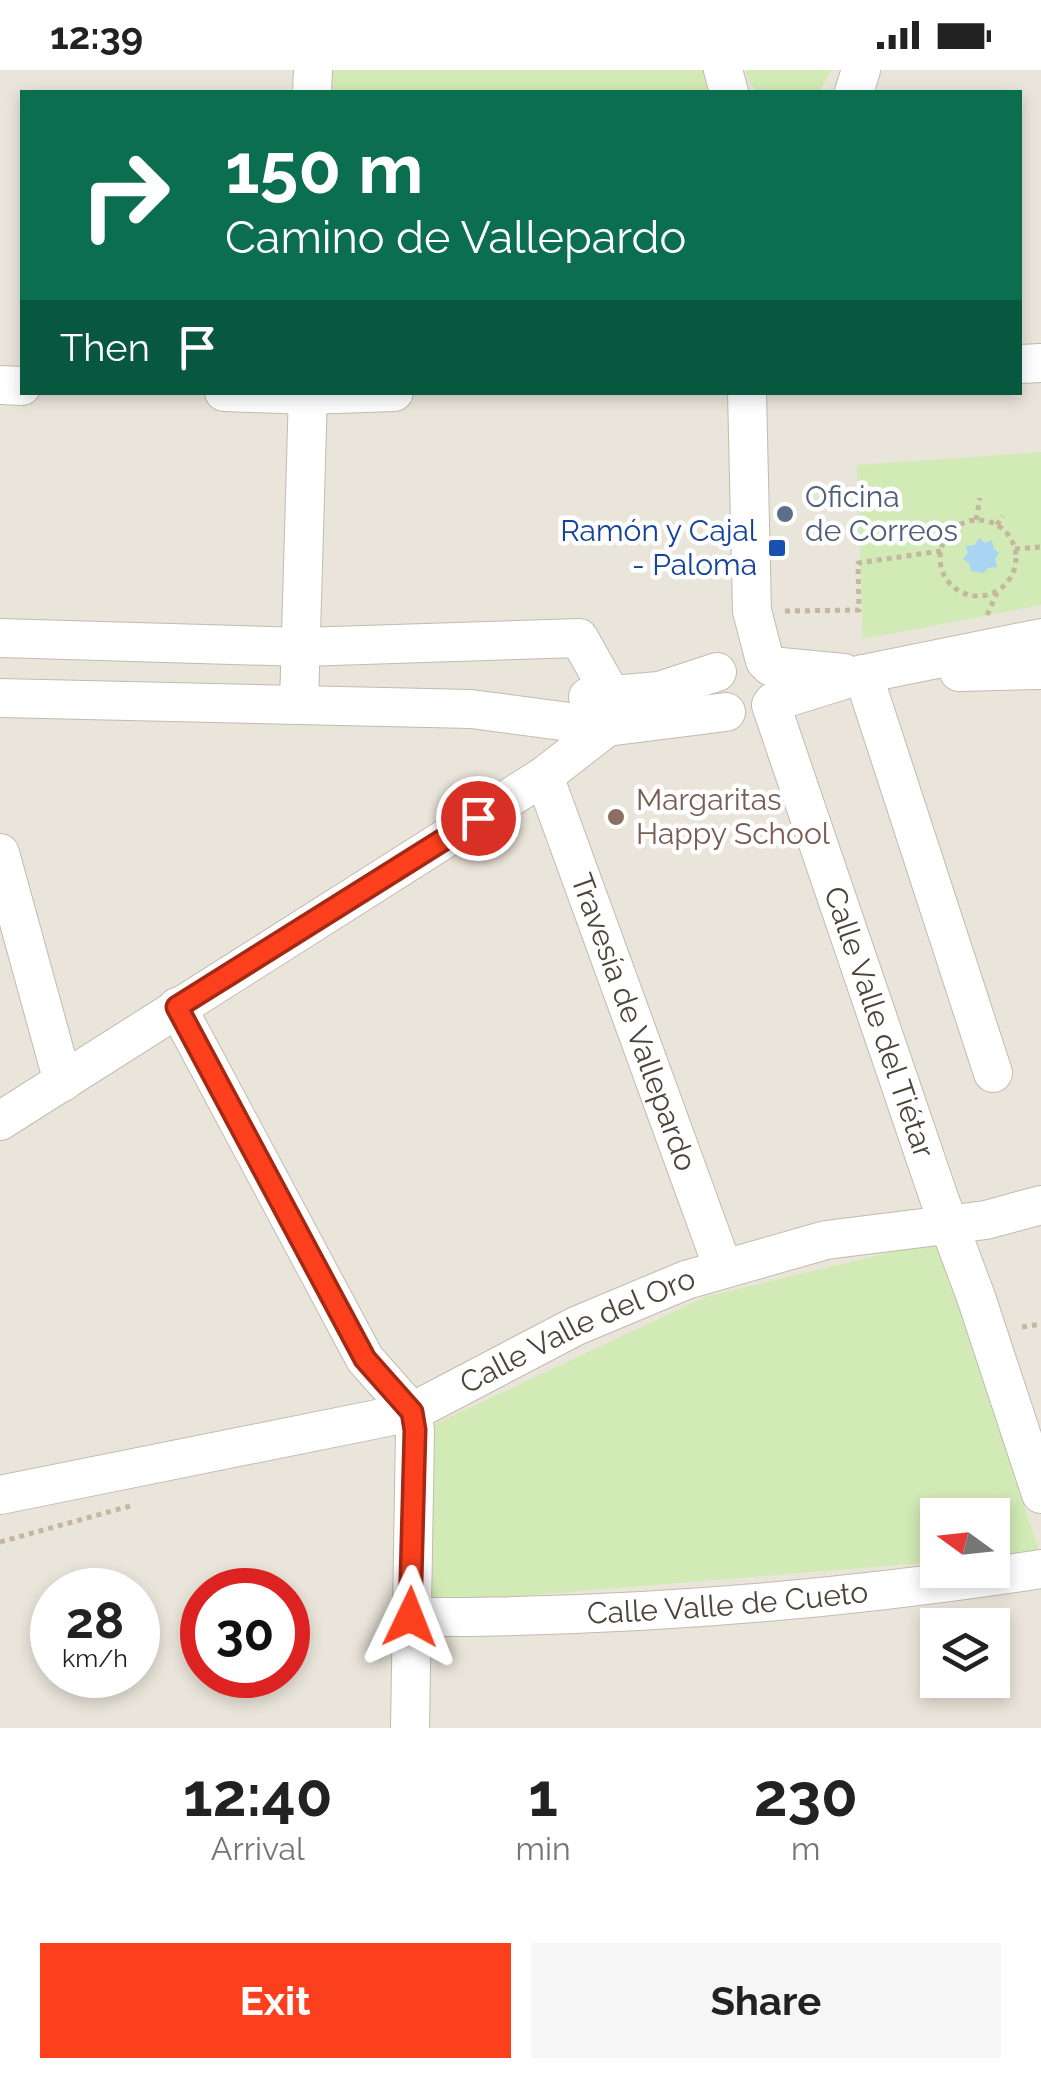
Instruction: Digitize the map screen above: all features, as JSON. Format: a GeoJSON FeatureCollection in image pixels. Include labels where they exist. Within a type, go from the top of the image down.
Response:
{"type":"FeatureCollection","features":[{"type":"Feature","properties":{"kind":"street"},"geometry":{"type":"LineString","coordinates":[[300,704],[308,395]]}},
{"type":"Feature","properties":{"kind":"street","name":"Calle Valle del Tiétar"},"geometry":{"type":"LineString","coordinates":[[748,395],[756,677],[976,1297],[1041,1494]]}},
{"type":"Feature","properties":{"kind":"street"},"geometry":{"type":"LineString","coordinates":[[0,638],[302,647],[579,638],[609,711]]}},
{"type":"Feature","properties":{"kind":"street"},"geometry":{"type":"LineString","coordinates":[[862,674],[1041,638]]}},
{"type":"Feature","properties":{"kind":"street"},"geometry":{"type":"LineString","coordinates":[[0,1121],[544,776],[609,711],[660,691],[756,677],[1041,670]]}},
{"type":"Feature","properties":{"kind":"street"},"geometry":{"type":"LineString","coordinates":[[862,674],[993,1073]]}},
{"type":"Feature","properties":{"kind":"street"},"geometry":{"type":"LineString","coordinates":[[0,698],[726,712],[746,718],[764,712],[756,677]]}},
{"type":"Feature","properties":{"kind":"street","name":"Travesía de Vallepardo"},"geometry":{"type":"LineString","coordinates":[[544,776],[723,1268]]}},
{"type":"Feature","properties":{"kind":"street"},"geometry":{"type":"LineString","coordinates":[[0,853],[63,1082]]}},
{"type":"Feature","properties":{"kind":"street"},"geometry":{"type":"LineString","coordinates":[[177,1007],[365,1359],[412,1412],[415,1430],[410,1728]]}},
{"type":"Feature","properties":{"kind":"street","name":"Calle Valle del Oro"},"geometry":{"type":"LineString","coordinates":[[0,1495],[412,1412],[576,1326],[686,1280],[826,1240],[986,1220],[1041,1205]]}},
{"type":"Feature","properties":{"kind":"street","name":"Calle Valle de Cueto"},"geometry":{"type":"LineString","coordinates":[[410,1617],[622,1614],[756,1604],[1041,1568]]}},
{"type":"Feature","properties":{"kind":"path"},"geometry":{"type":"LineString","coordinates":[[976,520],[980,498]]}},
{"type":"Feature","properties":{"kind":"path"},"geometry":{"type":"LineString","coordinates":[[996,524],[1003,516]]}},
{"type":"Feature","properties":{"kind":"path"},"geometry":{"type":"LineString","coordinates":[[976,520],[996,524],[1009,535],[1015,548],[1014,571],[1008,582],[998,590],[974,596],[952,586],[940,564],[941,551],[953,529],[976,520]]}},
{"type":"Feature","properties":{"kind":"path"},"geometry":{"type":"LineString","coordinates":[[1015,548],[1041,547]]}},
{"type":"Feature","properties":{"kind":"path"},"geometry":{"type":"LineString","coordinates":[[752,612],[860,610],[858,563],[941,551]]}},
{"type":"Feature","properties":{"kind":"shaded area"},"geometry":{"type":"Polygon","coordinates":[[[0,70],[1041,70],[1041,1728],[0,1728],[0,70]]]}},
{"type":"Feature","properties":{"kind":"green space"},"geometry":{"type":"Polygon","coordinates":[[[331,70],[712,70],[713,90],[330,90],[331,70]]]}},
{"type":"Feature","properties":{"kind":"green space"},"geometry":{"type":"Polygon","coordinates":[[[746,70],[831,70],[821,90],[756,90],[746,70]]]}},
{"type":"Feature","properties":{"kind":"green space"},"geometry":{"type":"Polygon","coordinates":[[[1041,452],[1041,605],[863,639],[857,465],[1041,452]]]}},
{"type":"Feature","properties":{"kind":"green space"},"geometry":{"type":"Polygon","coordinates":[[[937,1241],[1040,1554],[1010,1557],[1010,1498],[920,1498],[920,1563],[422,1604],[431,1426],[705,1297],[937,1241]]]}},
{"type":"Feature","properties":{"kind":"water"},"geometry":{"type":"Polygon","coordinates":[[[979,538],[985,543],[992,540],[999,553],[995,559],[997,567],[984,573],[971,571],[963,559],[968,553],[966,546],[975,545],[979,538]]]}},
{"type":"Feature","properties":{"kind":"place","name":"Oficina de Correos"},"geometry":{"type":"Point","coordinates":[785,514]}},
{"type":"Feature","properties":{"kind":"place","name":"Ramón y Cajal - Paloma"},"geometry":{"type":"Point","coordinates":[777,548]}},
{"type":"Feature","properties":{"kind":"place","name":"Margaritas Happy School"},"geometry":{"type":"Point","coordinates":[616,817]}},
{"type":"Feature","properties":{"kind":"route"},"geometry":{"type":"LineString","coordinates":[[410,1617],[415,1430],[412,1412],[365,1359],[177,1007],[478,818]]}}]}
